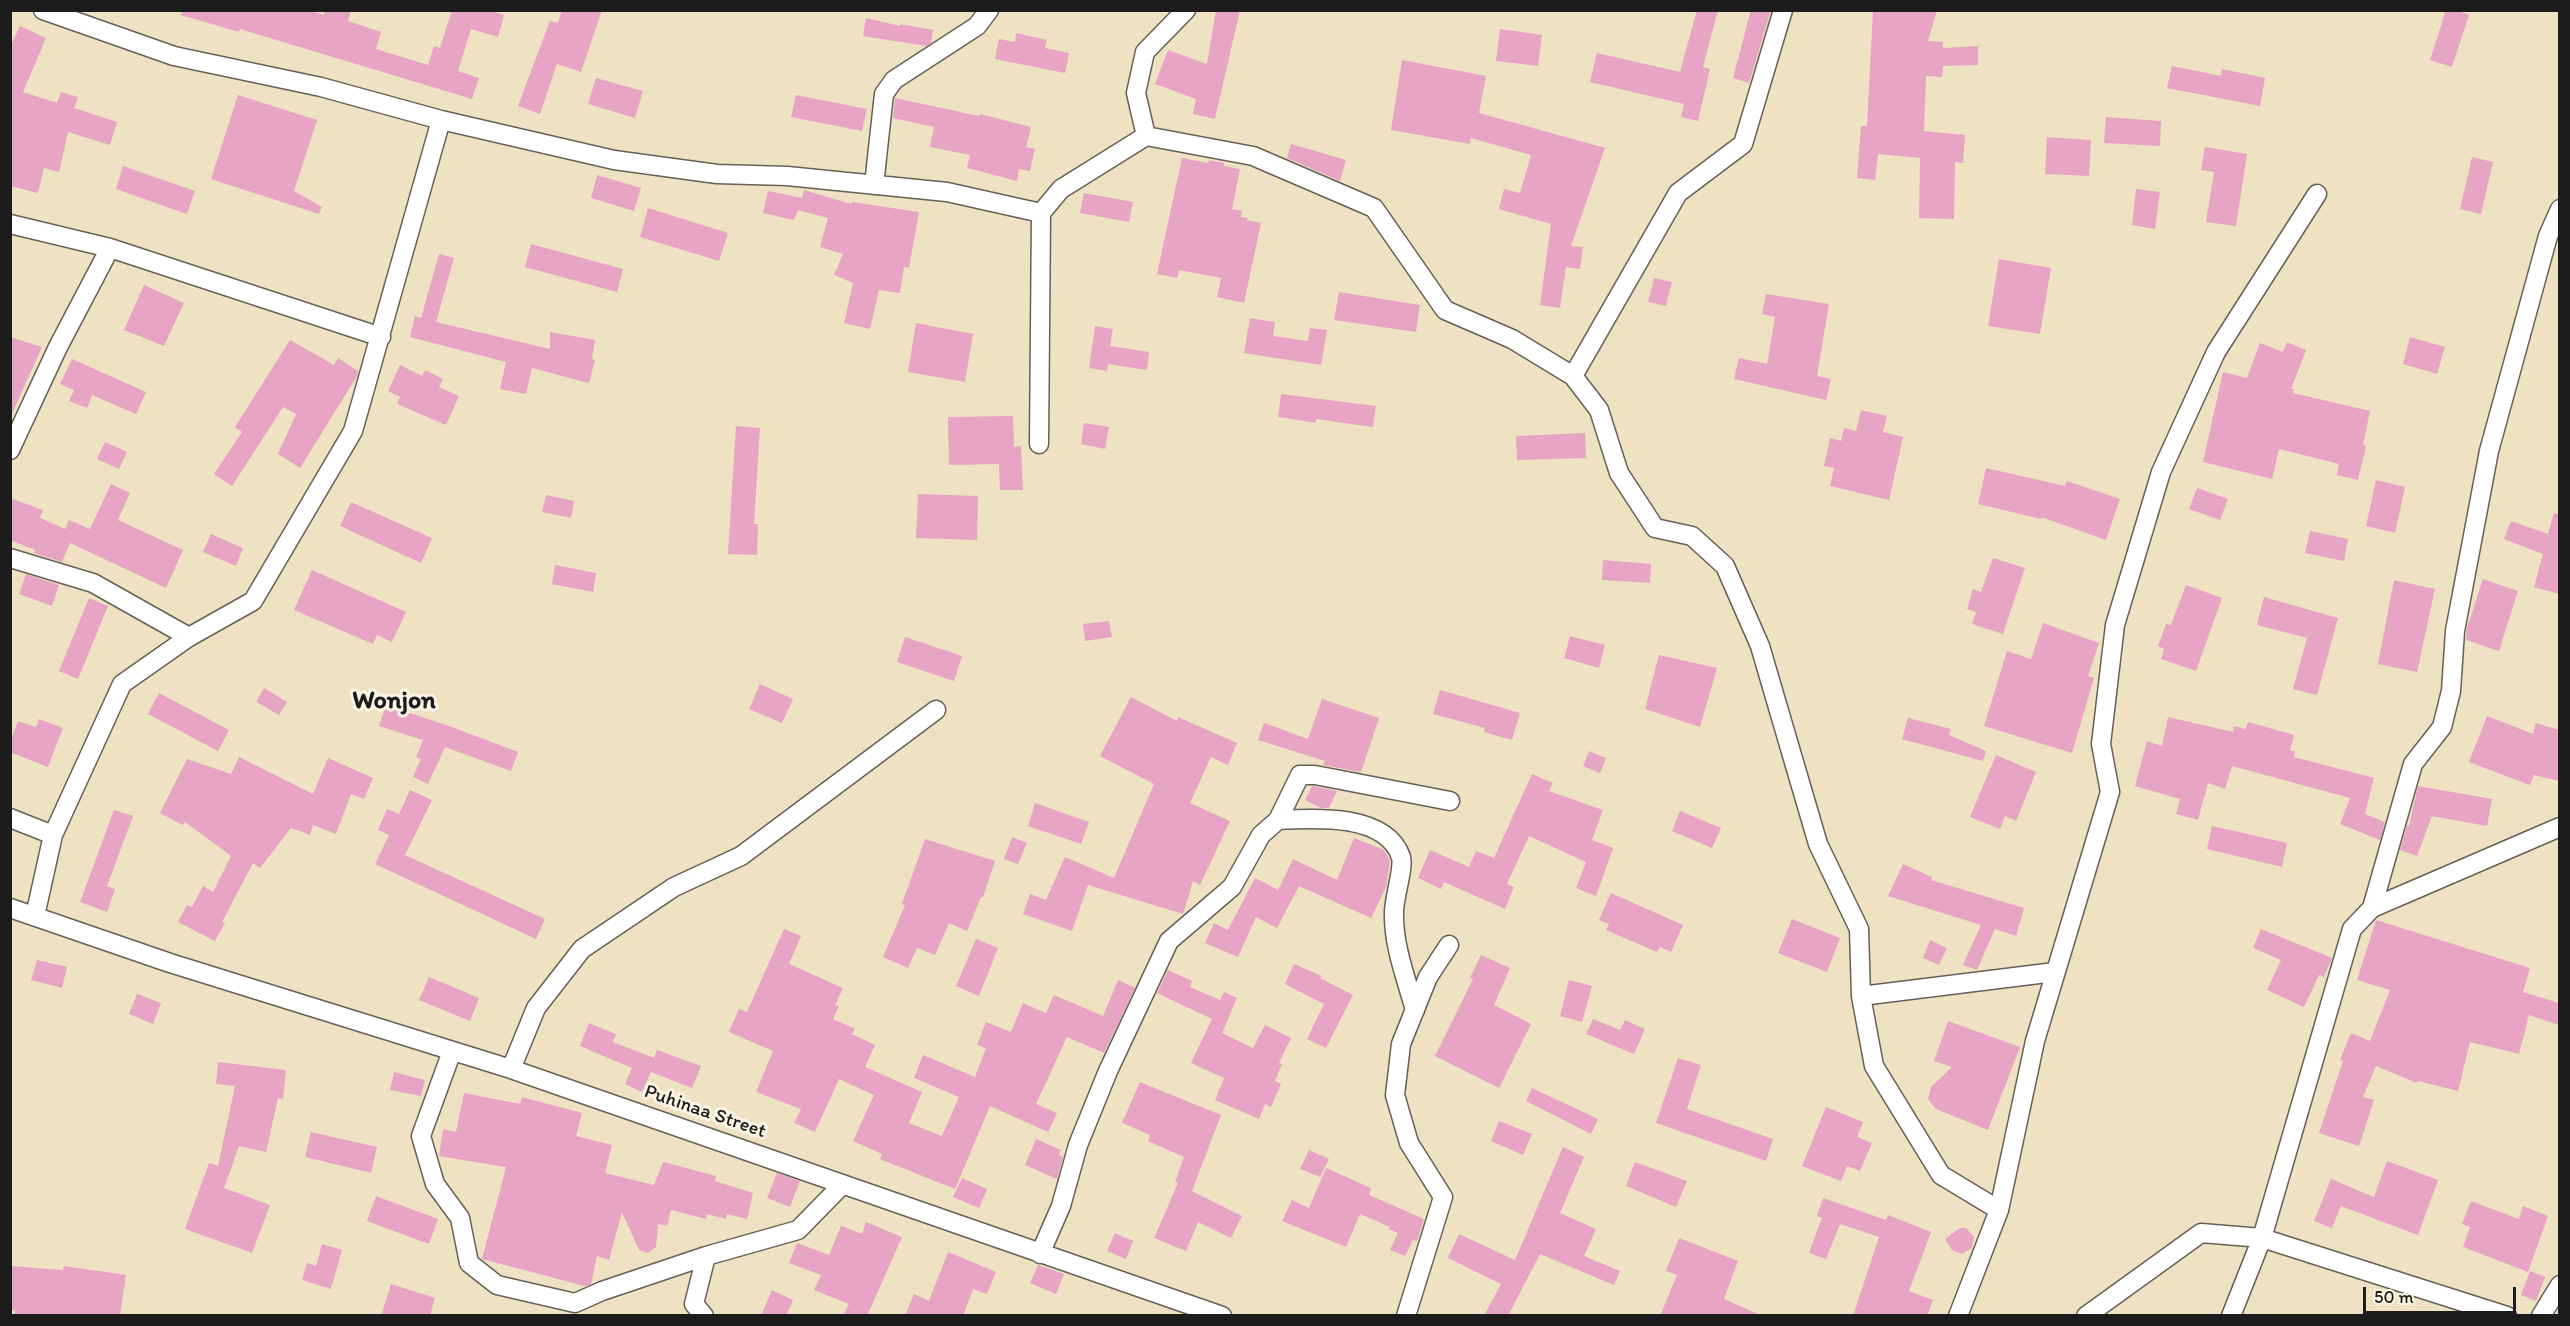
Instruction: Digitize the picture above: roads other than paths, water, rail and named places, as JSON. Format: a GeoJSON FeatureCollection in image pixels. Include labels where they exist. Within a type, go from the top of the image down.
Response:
{"type":"FeatureCollection","features":[{"type":"Feature","properties":{"kind":"street"},"geometry":{"type":"LineString","coordinates":[[43,10],[174,56],[321,87],[441,120],[614,160],[717,174],[787,176],[947,192],[1041,213]]}},
{"type":"Feature","properties":{"kind":"street"},"geometry":{"type":"LineString","coordinates":[[874,185],[884,94],[894,80],[977,26],[988,10]]}},
{"type":"Feature","properties":{"kind":"street"},"geometry":{"type":"LineString","coordinates":[[1146,136],[1136,93],[1145,52],[1186,10]]}},
{"type":"Feature","properties":{"kind":"street"},"geometry":{"type":"LineString","coordinates":[[1573,376],[1678,194],[1743,144],[1783,10]]}},
{"type":"Feature","properties":{"kind":"street"},"geometry":{"type":"LineString","coordinates":[[35,916],[53,835],[122,684],[189,637],[253,601],[353,431],[441,120]]}},
{"type":"Feature","properties":{"kind":"street"},"geometry":{"type":"LineString","coordinates":[[1039,444],[1041,213],[1061,189],[1146,136],[1253,156],[1374,208],[1445,310],[1512,339],[1573,376],[1599,410],[1619,473],[1655,528],[1692,536],[1725,566],[1760,646],[1818,844],[1859,929],[1861,996],[1874,1066],[1941,1175],[1999,1210]]}},
{"type":"Feature","properties":{"kind":"street"},"geometry":{"type":"LineString","coordinates":[[1958,1316],[1999,1210],[2035,1041],[2110,792],[2101,744],[2115,625],[2161,472],[2216,352],[2317,194]]}},
{"type":"Feature","properties":{"kind":"street"},"geometry":{"type":"LineString","coordinates":[[2372,908],[2413,764],[2442,727],[2451,691],[2455,631],[2489,451],[2548,236],[2559,209]]}},
{"type":"Feature","properties":{"kind":"street"},"geometry":{"type":"LineString","coordinates":[[10,225],[110,248],[381,338]]}},
{"type":"Feature","properties":{"kind":"street"},"geometry":{"type":"LineString","coordinates":[[10,450],[58,347],[110,248]]}},
{"type":"Feature","properties":{"kind":"street"},"geometry":{"type":"LineString","coordinates":[[10,558],[93,583],[189,637]]}},
{"type":"Feature","properties":{"kind":"street"},"geometry":{"type":"LineString","coordinates":[[511,1069],[536,1008],[582,949],[674,887],[741,856],[936,710]]}},
{"type":"Feature","properties":{"kind":"street"},"geometry":{"type":"LineString","coordinates":[[1040,1254],[1061,1206],[1078,1145],[1108,1071],[1170,941],[1232,887],[1261,834],[1278,820],[1300,775],[1315,775],[1450,801]]}},
{"type":"Feature","properties":{"kind":"street"},"geometry":{"type":"LineString","coordinates":[[10,818],[53,835]]}},
{"type":"Feature","properties":{"kind":"street"},"geometry":{"type":"LineString","coordinates":[[1278,820],[1328,818],[1361,825],[1389,838],[1401,859],[1394,913],[1398,951],[1415,1010]]}},
{"type":"Feature","properties":{"kind":"street"},"geometry":{"type":"LineString","coordinates":[[2231,1316],[2262,1238],[2352,929],[2372,908],[2559,827]]}},
{"type":"Feature","properties":{"kind":"street","name":"Puhinaa Street"},"geometry":{"type":"LineString","coordinates":[[10,908],[170,963],[511,1069],[1222,1316]]}},
{"type":"Feature","properties":{"kind":"street"},"geometry":{"type":"LineString","coordinates":[[1406,1316],[1443,1197],[1409,1143],[1395,1095],[1401,1044],[1428,977],[1449,945]]}},
{"type":"Feature","properties":{"kind":"street"},"geometry":{"type":"LineString","coordinates":[[1861,996],[2055,972]]}},
{"type":"Feature","properties":{"kind":"street"},"geometry":{"type":"LineString","coordinates":[[452,1051],[421,1136],[435,1184],[460,1218],[469,1263],[497,1285],[574,1309],[602,1291],[706,1256],[798,1230],[843,1184]]}},
{"type":"Feature","properties":{"kind":"street"},"geometry":{"type":"LineString","coordinates":[[2086,1316],[2201,1233],[2262,1238],[2507,1316]]}},
{"type":"Feature","properties":{"kind":"street"},"geometry":{"type":"LineString","coordinates":[[704,1316],[694,1304],[706,1256]]}},
{"type":"Feature","properties":{"kind":"street"},"geometry":{"type":"LineString","coordinates":[[2541,1316],[2559,1285]]}},
{"type":"Feature","properties":{"kind":"district","name":"Wonjon"},"geometry":{"type":"Point","coordinates":[394,701]}}]}
